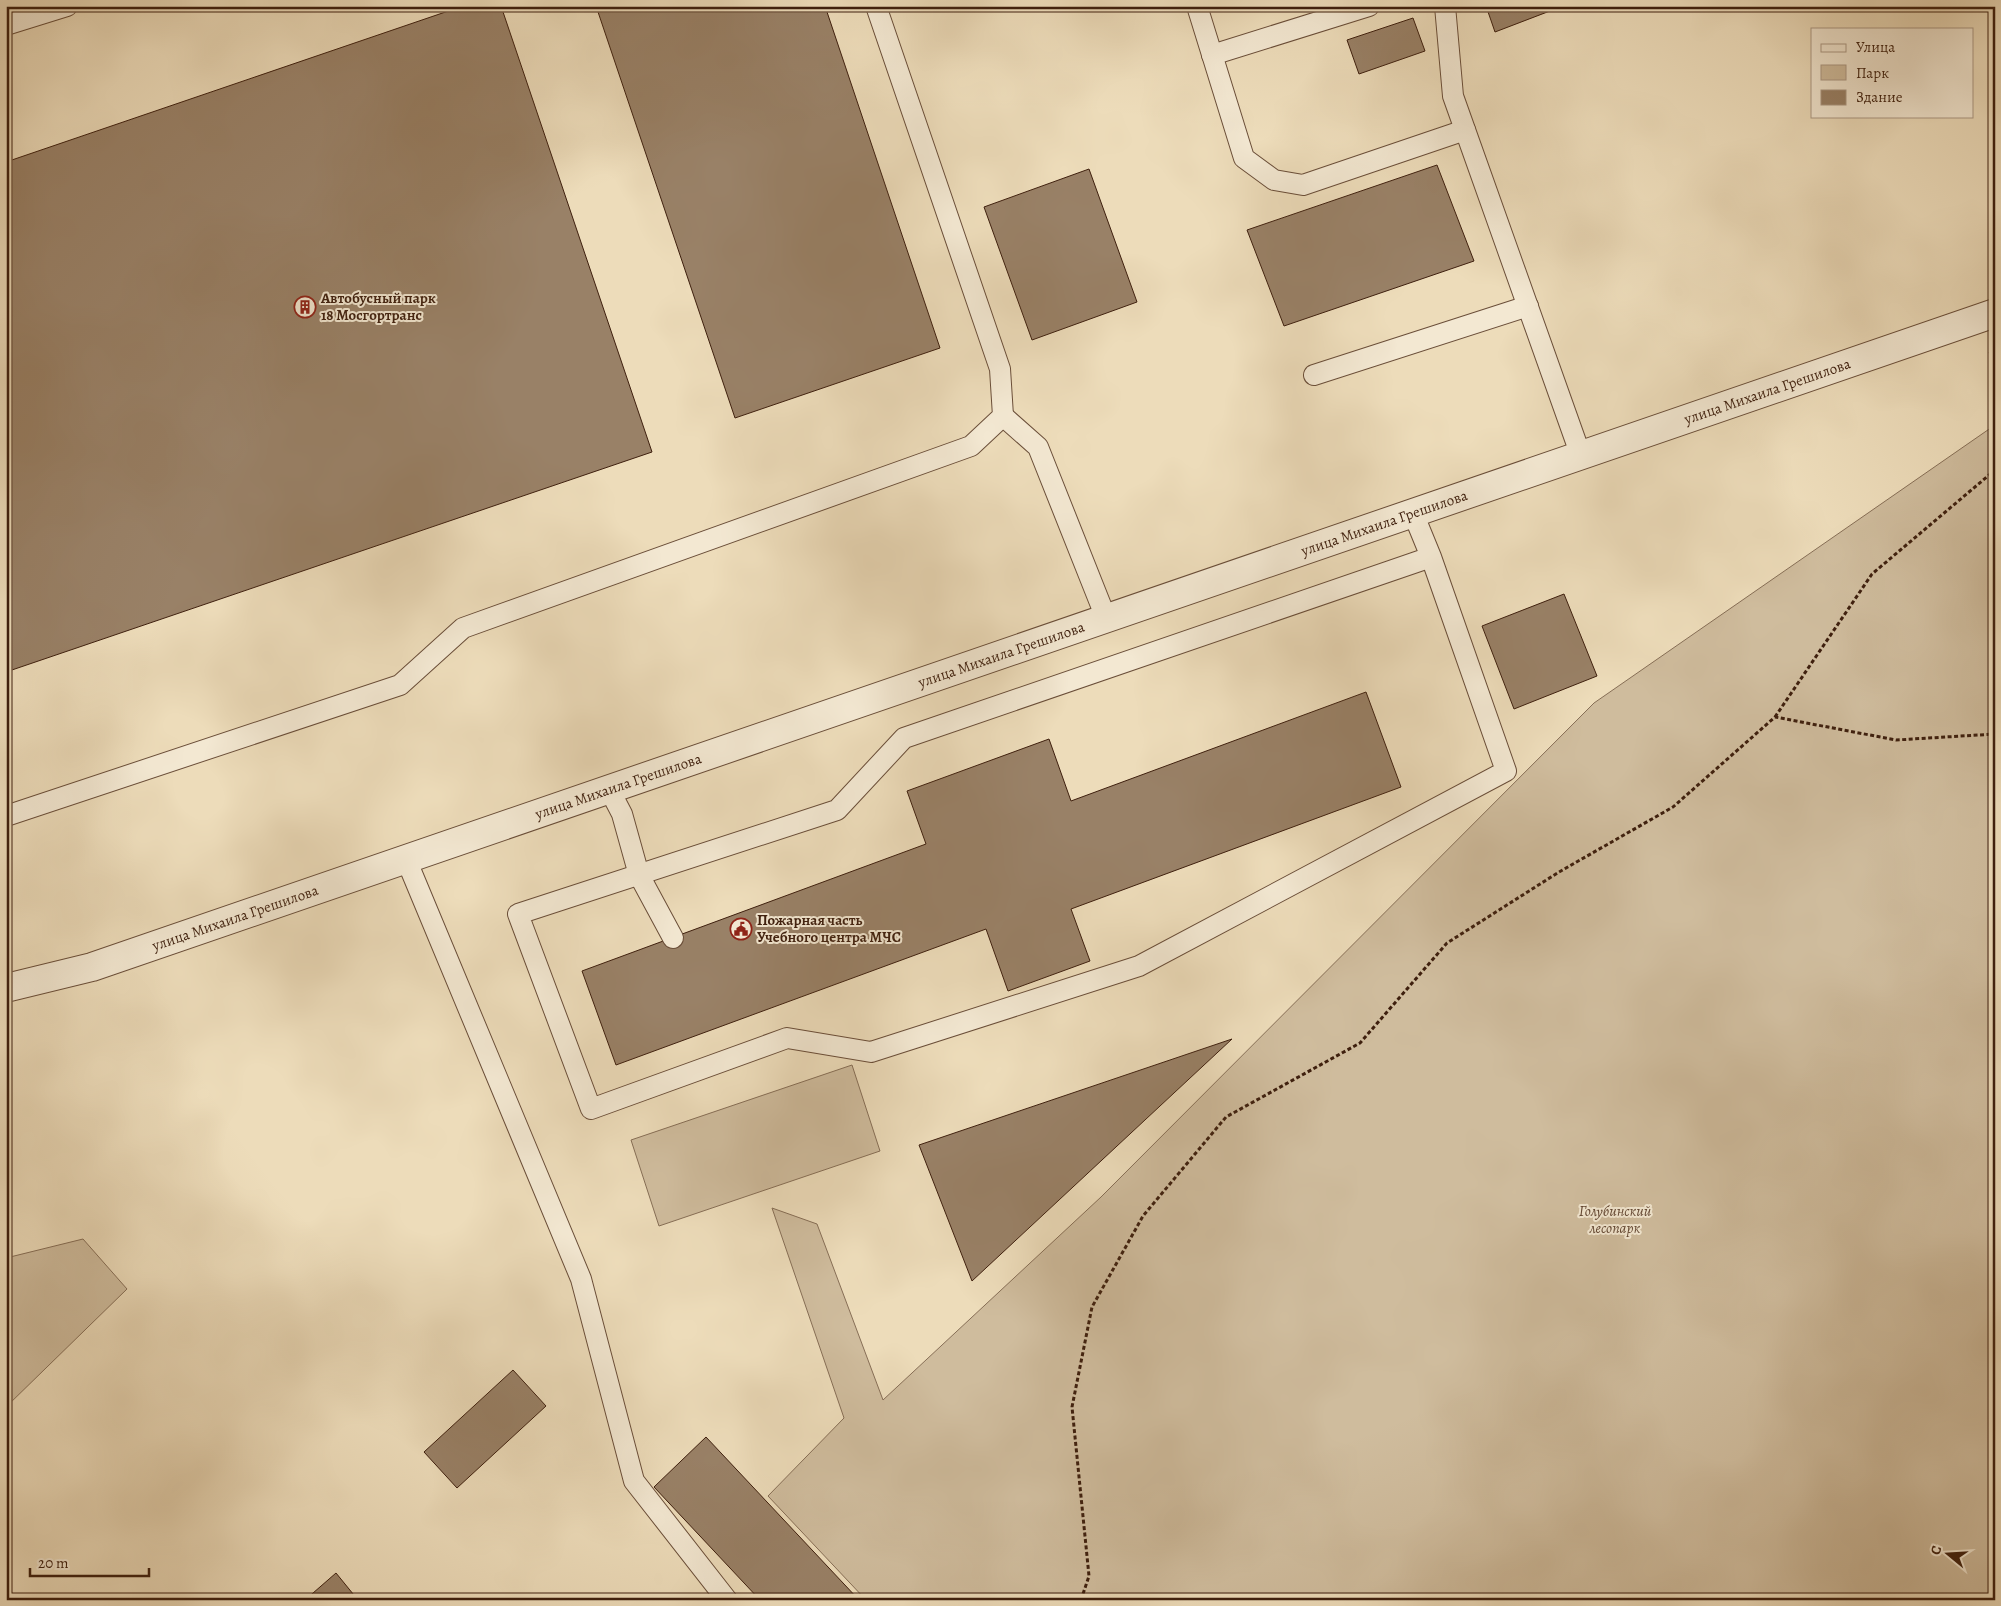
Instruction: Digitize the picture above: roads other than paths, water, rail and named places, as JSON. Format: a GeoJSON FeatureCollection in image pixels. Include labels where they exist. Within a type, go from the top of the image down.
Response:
{"type":"FeatureCollection","features":[{"type":"Feature","properties":{"kind":"street","name":"улица Михаила Грешилова"},"geometry":{"type":"LineString","coordinates":[[6,988],[92,968],[1995,313]]}},
{"type":"Feature","properties":{"kind":"lane"},"geometry":{"type":"LineString","coordinates":[[6,25],[67,6]]}},
{"type":"Feature","properties":{"kind":"lane"},"geometry":{"type":"LineString","coordinates":[[876,6],[1000,369],[1003,416],[1038,447],[1106,618]]}},
{"type":"Feature","properties":{"kind":"lane"},"geometry":{"type":"LineString","coordinates":[[1197,6],[1244,158],[1274,180],[1303,185],[1465,130]]}},
{"type":"Feature","properties":{"kind":"lane"},"geometry":{"type":"LineString","coordinates":[[1212,55],[1369,6]]}},
{"type":"Feature","properties":{"kind":"lane"},"geometry":{"type":"LineString","coordinates":[[1445,6],[1453,96],[1582,456]]}},
{"type":"Feature","properties":{"kind":"lane"},"geometry":{"type":"LineString","coordinates":[[1314,375],[1528,306]]}},
{"type":"Feature","properties":{"kind":"lane"},"geometry":{"type":"LineString","coordinates":[[6,816],[400,685],[464,628],[971,446],[1003,416]]}},
{"type":"Feature","properties":{"kind":"lane"},"geometry":{"type":"LineString","coordinates":[[1413,513],[1431,557],[1506,771],[1138,966],[871,1052],[786,1038],[591,1108],[518,914],[837,810],[904,738],[1431,557]]}},
{"type":"Feature","properties":{"kind":"lane"},"geometry":{"type":"LineString","coordinates":[[609,789],[622,814],[639,875],[673,938]]}},
{"type":"Feature","properties":{"kind":"lane"},"geometry":{"type":"LineString","coordinates":[[406,859],[581,1279],[634,1481],[727,1600]]}},
{"type":"Feature","properties":{"kind":"place","name":"Автобусный парк 18 Мосгортранс"},"geometry":{"type":"Point","coordinates":[305,307]}},
{"type":"Feature","properties":{"kind":"place","name":"Пожарная часть Учебного центра МЧС"},"geometry":{"type":"Point","coordinates":[741,929]}},
{"type":"Feature","properties":{"kind":"park label","name":"Голубинский лесопарк"},"geometry":{"type":"Point","coordinates":[1615,1220]}}]}
